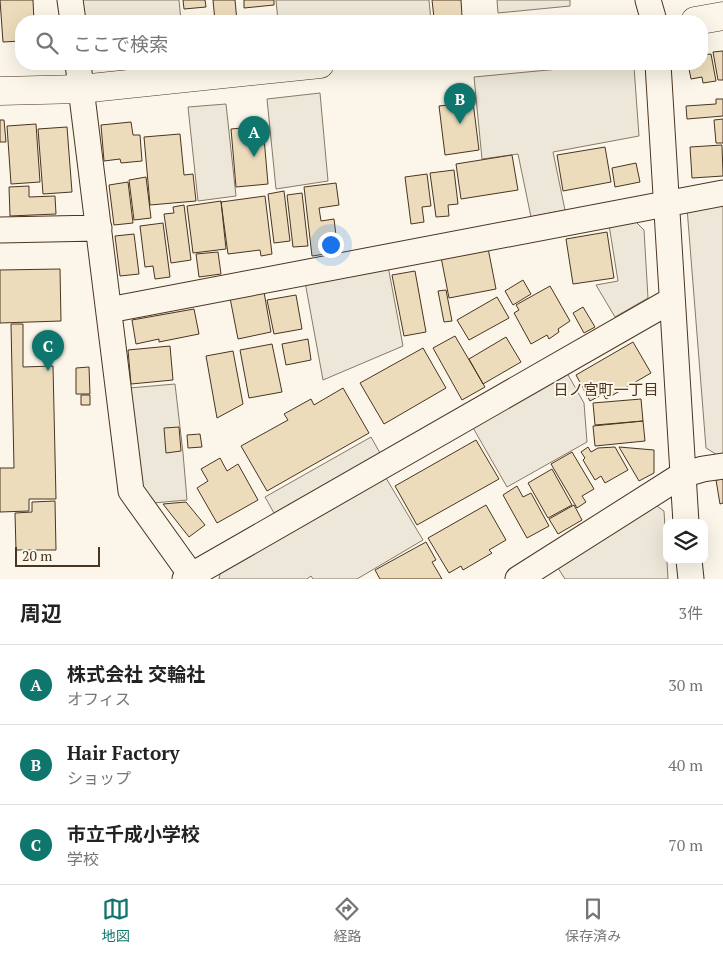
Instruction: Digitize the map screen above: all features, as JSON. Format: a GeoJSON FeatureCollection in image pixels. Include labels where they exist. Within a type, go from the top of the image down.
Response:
{"type":"FeatureCollection","features":[{"type":"Feature","properties":{"kind":"street"},"geometry":{"type":"LineString","coordinates":[[70,0],[72,15]]}},
{"type":"Feature","properties":{"kind":"street"},"geometry":{"type":"LineString","coordinates":[[648,0],[652,15]]}},
{"type":"Feature","properties":{"kind":"street"},"geometry":{"type":"LineString","coordinates":[[708,19],[723,16]]}},
{"type":"Feature","properties":{"kind":"street"},"geometry":{"type":"LineString","coordinates":[[0,91],[80,76],[200,70]]}},
{"type":"Feature","properties":{"kind":"street"},"geometry":{"type":"LineString","coordinates":[[658,70],[686,519]]}},
{"type":"Feature","properties":{"kind":"street"},"geometry":{"type":"LineString","coordinates":[[80,76],[131,491],[190,578],[672,300]]}},
{"type":"Feature","properties":{"kind":"street"},"geometry":{"type":"LineString","coordinates":[[109,310],[723,193]]}},
{"type":"Feature","properties":{"kind":"street"},"geometry":{"type":"LineString","coordinates":[[0,230],[98,228]]}},
{"type":"Feature","properties":{"kind":"street"},"geometry":{"type":"LineString","coordinates":[[518,579],[682,475],[723,466]]}},
{"type":"Feature","properties":{"kind":"street"},"geometry":{"type":"LineString","coordinates":[[689,564],[690,579]]}},
{"type":"Feature","properties":{"kind":"shaded area"},"geometry":{"type":"Polygon","coordinates":[[[82,0],[179,0],[180,15],[84,15],[82,0]]]}},
{"type":"Feature","properties":{"kind":"shaded area"},"geometry":{"type":"Polygon","coordinates":[[[276,0],[429,0],[430,15],[277,15],[276,0]]]}},
{"type":"Feature","properties":{"kind":"shaded area"},"geometry":{"type":"Polygon","coordinates":[[[497,0],[570,0],[570,6],[498,13],[497,0]]]}},
{"type":"Feature","properties":{"kind":"shaded area"},"geometry":{"type":"Polygon","coordinates":[[[548,70],[634,70],[639,136],[553,152],[565,210],[531,217],[518,154],[482,159],[474,77],[548,70]]]}},
{"type":"Feature","properties":{"kind":"shaded area"},"geometry":{"type":"Polygon","coordinates":[[[320,93],[328,181],[276,189],[267,99],[320,93]]]}},
{"type":"Feature","properties":{"kind":"shaded area"},"geometry":{"type":"Polygon","coordinates":[[[226,104],[236,196],[198,201],[188,107],[226,104]]]}},
{"type":"Feature","properties":{"kind":"shaded area"},"geometry":{"type":"Polygon","coordinates":[[[723,201],[723,455],[719,456],[706,448],[687,208],[723,201]]]}},
{"type":"Feature","properties":{"kind":"shaded area"},"geometry":{"type":"Polygon","coordinates":[[[635,221],[644,230],[648,298],[615,317],[596,285],[618,281],[609,225],[635,221]]]}},
{"type":"Feature","properties":{"kind":"shaded area"},"geometry":{"type":"Polygon","coordinates":[[[388,266],[403,346],[323,380],[305,282],[388,266]]]}},
{"type":"Feature","properties":{"kind":"shaded area"},"geometry":{"type":"Polygon","coordinates":[[[567,373],[584,403],[587,442],[507,487],[472,426],[567,373]]]}},
{"type":"Feature","properties":{"kind":"shaded area"},"geometry":{"type":"Polygon","coordinates":[[[175,384],[187,500],[153,503],[141,488],[129,388],[175,384]]]}},
{"type":"Feature","properties":{"kind":"shaded area"},"geometry":{"type":"Polygon","coordinates":[[[371,437],[380,453],[274,513],[265,497],[371,437]]]}},
{"type":"Feature","properties":{"kind":"shaded area"},"geometry":{"type":"Polygon","coordinates":[[[386,478],[423,540],[357,579],[313,579],[311,576],[307,579],[219,579],[220,574],[386,478]]]}},
{"type":"Feature","properties":{"kind":"shaded area"},"geometry":{"type":"Polygon","coordinates":[[[654,504],[664,511],[663,564],[667,564],[668,579],[565,579],[558,568],[654,504]]]}},
{"type":"Feature","properties":{"kind":"building"},"geometry":{"type":"Polygon","coordinates":[[[0,0],[33,0],[34,15],[15,15],[15,41],[3,42],[0,0]]]}},
{"type":"Feature","properties":{"kind":"building"},"geometry":{"type":"Polygon","coordinates":[[[183,0],[205,0],[206,7],[184,9],[183,0]]]}},
{"type":"Feature","properties":{"kind":"building"},"geometry":{"type":"Polygon","coordinates":[[[213,0],[235,0],[236,15],[214,15],[213,0]]]}},
{"type":"Feature","properties":{"kind":"building"},"geometry":{"type":"Polygon","coordinates":[[[244,0],[274,0],[274,5],[244,8],[244,0]]]}},
{"type":"Feature","properties":{"kind":"building"},"geometry":{"type":"Polygon","coordinates":[[[432,0],[461,0],[462,15],[434,15],[432,0]]]}},
{"type":"Feature","properties":{"kind":"building"},"geometry":{"type":"Polygon","coordinates":[[[723,51],[723,80],[718,80],[713,52],[723,51]]]}},
{"type":"Feature","properties":{"kind":"building"},"geometry":{"type":"Polygon","coordinates":[[[708,54],[711,54],[716,81],[703,83],[702,77],[691,79],[689,70],[708,70],[708,54]]]}},
{"type":"Feature","properties":{"kind":"building"},"geometry":{"type":"Polygon","coordinates":[[[716,99],[723,99],[723,116],[687,119],[686,106],[716,104],[716,99]]]}},
{"type":"Feature","properties":{"kind":"building"},"geometry":{"type":"Polygon","coordinates":[[[473,102],[479,150],[445,155],[439,106],[473,102]]]}},
{"type":"Feature","properties":{"kind":"building"},"geometry":{"type":"Polygon","coordinates":[[[723,119],[723,143],[716,143],[714,120],[723,119]]]}},
{"type":"Feature","properties":{"kind":"building"},"geometry":{"type":"Polygon","coordinates":[[[0,120],[4,120],[6,142],[0,142],[0,120]]]}},
{"type":"Feature","properties":{"kind":"building"},"geometry":{"type":"Polygon","coordinates":[[[131,122],[133,135],[140,135],[142,161],[121,163],[120,159],[104,161],[101,125],[131,122]]]}},
{"type":"Feature","properties":{"kind":"building"},"geometry":{"type":"Polygon","coordinates":[[[36,124],[40,182],[11,184],[7,126],[36,124]]]}},
{"type":"Feature","properties":{"kind":"building"},"geometry":{"type":"Polygon","coordinates":[[[263,126],[268,184],[236,187],[231,129],[263,126]]]}},
{"type":"Feature","properties":{"kind":"building"},"geometry":{"type":"Polygon","coordinates":[[[67,127],[72,192],[43,194],[38,129],[67,127]]]}},
{"type":"Feature","properties":{"kind":"building"},"geometry":{"type":"Polygon","coordinates":[[[180,134],[184,175],[193,174],[196,201],[150,205],[144,137],[180,134]]]}},
{"type":"Feature","properties":{"kind":"building"},"geometry":{"type":"Polygon","coordinates":[[[722,145],[723,176],[692,178],[690,147],[722,145]]]}},
{"type":"Feature","properties":{"kind":"building"},"geometry":{"type":"Polygon","coordinates":[[[605,147],[611,182],[563,191],[557,155],[605,147]]]}},
{"type":"Feature","properties":{"kind":"building"},"geometry":{"type":"Polygon","coordinates":[[[512,155],[518,190],[461,199],[456,164],[512,155]]]}},
{"type":"Feature","properties":{"kind":"building"},"geometry":{"type":"Polygon","coordinates":[[[636,163],[640,182],[615,187],[612,168],[636,163]]]}},
{"type":"Feature","properties":{"kind":"building"},"geometry":{"type":"Polygon","coordinates":[[[454,170],[458,204],[448,205],[449,216],[436,217],[430,173],[454,170]]]}},
{"type":"Feature","properties":{"kind":"building"},"geometry":{"type":"Polygon","coordinates":[[[427,174],[431,206],[422,207],[424,222],[411,224],[405,177],[427,174]]]}},
{"type":"Feature","properties":{"kind":"building"},"geometry":{"type":"Polygon","coordinates":[[[146,177],[151,218],[134,220],[129,180],[146,177]]]}},
{"type":"Feature","properties":{"kind":"building"},"geometry":{"type":"Polygon","coordinates":[[[128,182],[133,223],[114,225],[109,185],[128,182]]]}},
{"type":"Feature","properties":{"kind":"building"},"geometry":{"type":"Polygon","coordinates":[[[336,183],[339,205],[319,208],[321,221],[334,219],[338,252],[312,256],[304,187],[336,183]]]}},
{"type":"Feature","properties":{"kind":"building"},"geometry":{"type":"Polygon","coordinates":[[[29,186],[29,197],[55,196],[56,214],[10,216],[9,187],[29,186]]]}},
{"type":"Feature","properties":{"kind":"building"},"geometry":{"type":"Polygon","coordinates":[[[284,191],[290,241],[274,243],[268,194],[284,191]]]}},
{"type":"Feature","properties":{"kind":"building"},"geometry":{"type":"Polygon","coordinates":[[[302,193],[308,246],[293,247],[287,195],[302,193]]]}},
{"type":"Feature","properties":{"kind":"building"},"geometry":{"type":"Polygon","coordinates":[[[265,196],[272,254],[261,256],[260,250],[228,254],[221,202],[265,196]]]}},
{"type":"Feature","properties":{"kind":"building"},"geometry":{"type":"Polygon","coordinates":[[[221,201],[226,249],[193,253],[187,206],[221,201]]]}},
{"type":"Feature","properties":{"kind":"building"},"geometry":{"type":"Polygon","coordinates":[[[184,205],[191,260],[171,263],[164,214],[174,213],[173,207],[184,205]]]}},
{"type":"Feature","properties":{"kind":"building"},"geometry":{"type":"Polygon","coordinates":[[[163,223],[170,277],[155,279],[153,266],[145,267],[140,226],[163,223]]]}},
{"type":"Feature","properties":{"kind":"building"},"geometry":{"type":"Polygon","coordinates":[[[607,232],[614,278],[573,284],[566,239],[607,232]]]}},
{"type":"Feature","properties":{"kind":"building"},"geometry":{"type":"Polygon","coordinates":[[[134,234],[139,274],[120,276],[115,236],[134,234]]]}},
{"type":"Feature","properties":{"kind":"building"},"geometry":{"type":"Polygon","coordinates":[[[488,248],[496,289],[449,298],[441,257],[488,248]]]}},
{"type":"Feature","properties":{"kind":"building"},"geometry":{"type":"Polygon","coordinates":[[[218,252],[221,274],[199,277],[196,254],[218,252]]]}},
{"type":"Feature","properties":{"kind":"building"},"geometry":{"type":"Polygon","coordinates":[[[60,269],[61,321],[0,323],[0,270],[60,269]]]}},
{"type":"Feature","properties":{"kind":"building"},"geometry":{"type":"Polygon","coordinates":[[[415,271],[426,332],[404,336],[392,275],[415,271]]]}},
{"type":"Feature","properties":{"kind":"building"},"geometry":{"type":"Polygon","coordinates":[[[523,280],[531,294],[513,305],[505,291],[523,280]]]}},
{"type":"Feature","properties":{"kind":"building"},"geometry":{"type":"Polygon","coordinates":[[[550,286],[570,321],[558,329],[559,332],[549,339],[547,335],[531,344],[514,313],[519,310],[516,305],[550,286]]]}},
{"type":"Feature","properties":{"kind":"building"},"geometry":{"type":"Polygon","coordinates":[[[446,290],[452,321],[444,322],[438,291],[446,290]]]}},
{"type":"Feature","properties":{"kind":"building"},"geometry":{"type":"Polygon","coordinates":[[[264,292],[271,332],[238,339],[230,298],[264,292]]]}},
{"type":"Feature","properties":{"kind":"building"},"geometry":{"type":"Polygon","coordinates":[[[296,295],[302,329],[274,334],[267,300],[296,295]]]}},
{"type":"Feature","properties":{"kind":"building"},"geometry":{"type":"Polygon","coordinates":[[[497,297],[509,318],[469,340],[457,320],[497,297]]]}},
{"type":"Feature","properties":{"kind":"building"},"geometry":{"type":"Polygon","coordinates":[[[583,307],[595,327],[584,333],[573,313],[583,307]]]}},
{"type":"Feature","properties":{"kind":"building"},"geometry":{"type":"Polygon","coordinates":[[[194,309],[199,334],[159,342],[159,339],[136,344],[132,320],[194,309]]]}},
{"type":"Feature","properties":{"kind":"building"},"geometry":{"type":"Polygon","coordinates":[[[11,324],[23,324],[23,367],[53,366],[56,499],[29,499],[29,511],[0,512],[0,468],[14,468],[11,324]]]}},
{"type":"Feature","properties":{"kind":"building"},"geometry":{"type":"Polygon","coordinates":[[[455,336],[485,387],[462,400],[433,348],[455,336]]]}},
{"type":"Feature","properties":{"kind":"building"},"geometry":{"type":"Polygon","coordinates":[[[506,337],[521,362],[483,384],[469,359],[506,337]]]}},
{"type":"Feature","properties":{"kind":"building"},"geometry":{"type":"Polygon","coordinates":[[[308,339],[311,360],[286,365],[282,344],[308,339]]]}},
{"type":"Feature","properties":{"kind":"building"},"geometry":{"type":"Polygon","coordinates":[[[633,342],[651,373],[606,399],[603,394],[590,401],[576,375],[633,342]]]}},
{"type":"Feature","properties":{"kind":"building"},"geometry":{"type":"Polygon","coordinates":[[[272,344],[282,392],[249,398],[240,350],[272,344]]]}},
{"type":"Feature","properties":{"kind":"building"},"geometry":{"type":"Polygon","coordinates":[[[170,346],[173,380],[131,384],[128,350],[170,346]]]}},
{"type":"Feature","properties":{"kind":"building"},"geometry":{"type":"Polygon","coordinates":[[[423,348],[446,388],[384,424],[360,383],[423,348]]]}},
{"type":"Feature","properties":{"kind":"building"},"geometry":{"type":"Polygon","coordinates":[[[233,351],[243,404],[217,418],[206,356],[233,351]]]}},
{"type":"Feature","properties":{"kind":"building"},"geometry":{"type":"Polygon","coordinates":[[[89,367],[90,394],[76,394],[76,368],[89,367]]]}},
{"type":"Feature","properties":{"kind":"building"},"geometry":{"type":"Polygon","coordinates":[[[343,388],[369,433],[267,491],[241,446],[288,420],[284,414],[311,399],[314,405],[343,388]]]}},
{"type":"Feature","properties":{"kind":"building"},"geometry":{"type":"Polygon","coordinates":[[[81,395],[90,395],[90,405],[81,405],[81,395]]]}},
{"type":"Feature","properties":{"kind":"building"},"geometry":{"type":"Polygon","coordinates":[[[641,399],[643,421],[595,425],[593,403],[641,399]]]}},
{"type":"Feature","properties":{"kind":"building"},"geometry":{"type":"Polygon","coordinates":[[[643,421],[645,441],[595,446],[593,426],[643,421]]]}},
{"type":"Feature","properties":{"kind":"building"},"geometry":{"type":"Polygon","coordinates":[[[179,427],[181,451],[166,453],[164,428],[179,427]]]}},
{"type":"Feature","properties":{"kind":"building"},"geometry":{"type":"Polygon","coordinates":[[[200,434],[202,447],[188,448],[187,435],[200,434]]]}},
{"type":"Feature","properties":{"kind":"building"},"geometry":{"type":"Polygon","coordinates":[[[476,440],[499,479],[417,525],[395,486],[476,440]]]}},
{"type":"Feature","properties":{"kind":"building"},"geometry":{"type":"Polygon","coordinates":[[[588,447],[591,452],[598,448],[615,447],[628,470],[605,483],[601,476],[595,480],[583,460],[585,458],[581,452],[588,447]]]}},
{"type":"Feature","properties":{"kind":"building"},"geometry":{"type":"Polygon","coordinates":[[[619,447],[654,450],[654,473],[639,481],[619,447]]]}},
{"type":"Feature","properties":{"kind":"building"},"geometry":{"type":"Polygon","coordinates":[[[572,452],[594,489],[582,496],[586,502],[577,508],[551,464],[572,452]]]}},
{"type":"Feature","properties":{"kind":"building"},"geometry":{"type":"Polygon","coordinates":[[[220,458],[227,471],[238,464],[258,500],[217,523],[197,488],[208,481],[201,469],[220,458]]]}},
{"type":"Feature","properties":{"kind":"building"},"geometry":{"type":"Polygon","coordinates":[[[552,469],[572,505],[548,518],[528,483],[552,469]]]}},
{"type":"Feature","properties":{"kind":"building"},"geometry":{"type":"Polygon","coordinates":[[[723,479],[723,503],[720,504],[716,480],[723,479]]]}},
{"type":"Feature","properties":{"kind":"building"},"geometry":{"type":"Polygon","coordinates":[[[517,486],[523,497],[531,493],[549,526],[527,538],[503,495],[517,486]]]}},
{"type":"Feature","properties":{"kind":"building"},"geometry":{"type":"Polygon","coordinates":[[[55,501],[56,550],[16,550],[15,513],[32,512],[32,502],[55,501]]]}},
{"type":"Feature","properties":{"kind":"building"},"geometry":{"type":"Polygon","coordinates":[[[186,502],[205,525],[189,537],[163,504],[186,502]]]}},
{"type":"Feature","properties":{"kind":"building"},"geometry":{"type":"Polygon","coordinates":[[[486,505],[506,540],[489,550],[492,553],[463,570],[461,566],[449,573],[428,538],[486,505]]]}},
{"type":"Feature","properties":{"kind":"building"},"geometry":{"type":"Polygon","coordinates":[[[574,505],[582,520],[558,534],[549,519],[574,505]]]}},
{"type":"Feature","properties":{"kind":"building"},"geometry":{"type":"Polygon","coordinates":[[[426,542],[436,560],[432,562],[442,579],[380,579],[375,570],[426,542]]]}},
{"type":"Feature","properties":{"kind":"place","name":"Hair Factory"},"geometry":{"type":"Point","coordinates":[460,124]}},
{"type":"Feature","properties":{"kind":"place","name":"株式会社 交輪社"},"geometry":{"type":"Point","coordinates":[254,157]}},
{"type":"Feature","properties":{"kind":"place","name":"市立千成小学校"},"geometry":{"type":"Point","coordinates":[48,371]}},
{"type":"Feature","properties":{"kind":"district","name":"日ノ宮町一丁目"},"geometry":{"type":"Point","coordinates":[606,390]}}]}
